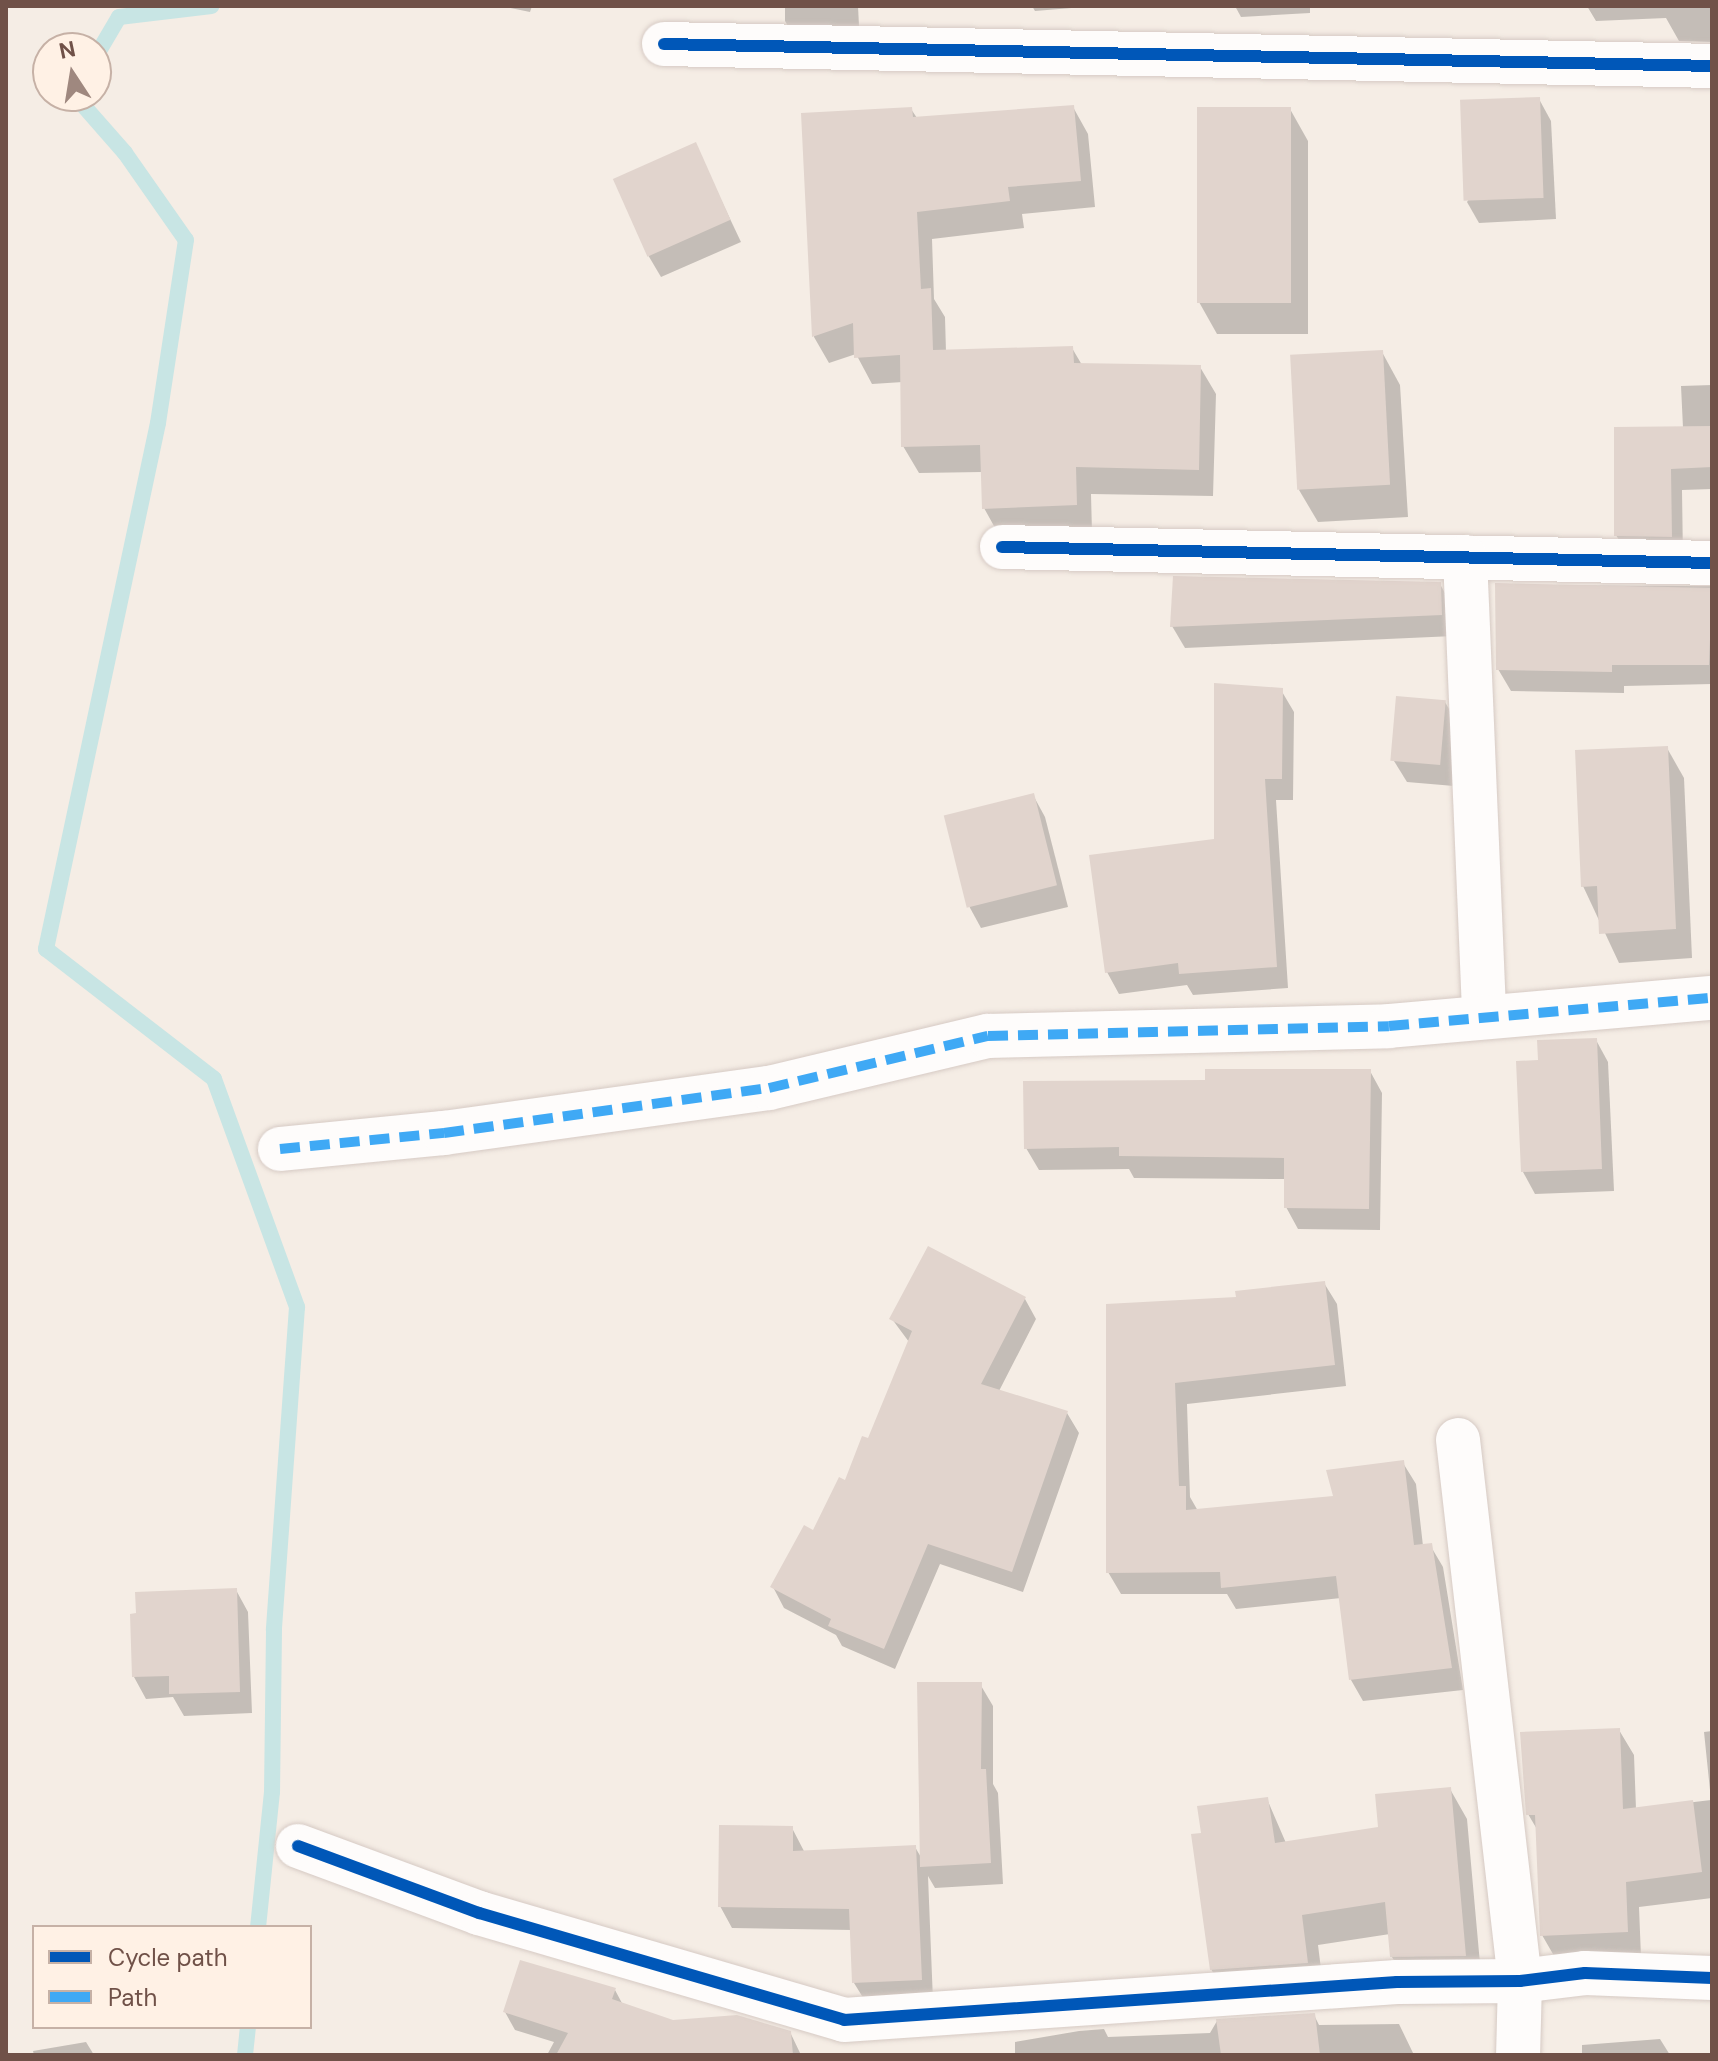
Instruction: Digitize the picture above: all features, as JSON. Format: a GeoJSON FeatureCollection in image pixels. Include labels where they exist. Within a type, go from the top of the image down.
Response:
{"type":"FeatureCollection","features":[{"type":"Feature","properties":{"kind":"street"},"geometry":{"type":"LineString","coordinates":[[664,44],[1712,66]]}},
{"type":"Feature","properties":{"kind":"street"},"geometry":{"type":"LineString","coordinates":[[1002,547],[1712,563]]}},
{"type":"Feature","properties":{"kind":"street"},"geometry":{"type":"LineString","coordinates":[[1465,557],[1484,1017]]}},
{"type":"Feature","properties":{"kind":"street"},"geometry":{"type":"LineString","coordinates":[[280,1149],[444,1133],[769,1088],[988,1036],[1389,1026],[1712,998]]}},
{"type":"Feature","properties":{"kind":"street"},"geometry":{"type":"LineString","coordinates":[[1458,1440],[1520,1981],[1518,2055]]}},
{"type":"Feature","properties":{"kind":"street"},"geometry":{"type":"LineString","coordinates":[[298,1846],[479,1913],[844,2020],[1320,1987],[1520,1981],[1585,1973],[1712,1978]]}},
{"type":"Feature","properties":{"kind":"building"},"geometry":{"type":"Polygon","coordinates":[[[1540,97],[1544,198],[1464,201],[1460,100],[1540,97]]]}},
{"type":"Feature","properties":{"kind":"building"},"geometry":{"type":"Polygon","coordinates":[[[1074,105],[1081,181],[1008,187],[1010,201],[917,212],[921,289],[931,288],[933,350],[1073,346],[1074,363],[1201,365],[1199,470],[1076,467],[1077,505],[982,509],[980,445],[901,447],[900,355],[854,358],[853,323],[812,337],[801,113],[912,107],[913,117],[1074,105]]]}},
{"type":"Feature","properties":{"kind":"building"},"geometry":{"type":"Polygon","coordinates":[[[1197,107],[1291,107],[1291,303],[1197,303],[1197,107]]]}},
{"type":"Feature","properties":{"kind":"building"},"geometry":{"type":"Polygon","coordinates":[[[696,142],[731,220],[647,257],[613,179],[696,142]]]}},
{"type":"Feature","properties":{"kind":"building"},"geometry":{"type":"Polygon","coordinates":[[[1383,350],[1390,485],[1297,490],[1290,355],[1383,350]]]}},
{"type":"Feature","properties":{"kind":"building"},"geometry":{"type":"Polygon","coordinates":[[[1712,426],[1712,467],[1671,469],[1672,537],[1614,536],[1614,427],[1712,426]]]}},
{"type":"Feature","properties":{"kind":"building"},"geometry":{"type":"Polygon","coordinates":[[[1173,576],[1441,582],[1442,615],[1170,627],[1173,576]]]}},
{"type":"Feature","properties":{"kind":"building"},"geometry":{"type":"Polygon","coordinates":[[[1495,583],[1712,588],[1709,665],[1612,665],[1612,672],[1496,670],[1495,583]]]}},
{"type":"Feature","properties":{"kind":"building"},"geometry":{"type":"Polygon","coordinates":[[[1214,683],[1283,688],[1282,779],[1265,779],[1277,967],[1179,974],[1178,963],[1105,973],[1089,855],[1214,839],[1214,683]]]}},
{"type":"Feature","properties":{"kind":"building"},"geometry":{"type":"Polygon","coordinates":[[[1396,696],[1446,700],[1440,765],[1390,761],[1396,696]]]}},
{"type":"Feature","properties":{"kind":"building"},"geometry":{"type":"Polygon","coordinates":[[[1668,746],[1676,929],[1599,934],[1597,886],[1581,887],[1575,750],[1668,746]]]}},
{"type":"Feature","properties":{"kind":"building"},"geometry":{"type":"Polygon","coordinates":[[[1034,793],[1057,885],[967,908],[944,815],[1034,793]]]}},
{"type":"Feature","properties":{"kind":"building"},"geometry":{"type":"Polygon","coordinates":[[[1597,1038],[1602,1169],[1521,1172],[1516,1061],[1538,1060],[1537,1040],[1597,1038]]]}},
{"type":"Feature","properties":{"kind":"building"},"geometry":{"type":"Polygon","coordinates":[[[1205,1069],[1371,1069],[1369,1209],[1284,1208],[1284,1158],[1119,1156],[1119,1147],[1024,1149],[1023,1081],[1205,1080],[1205,1069]]]}},
{"type":"Feature","properties":{"kind":"building"},"geometry":{"type":"Polygon","coordinates":[[[928,1246],[1026,1297],[981,1384],[1068,1411],[1012,1572],[928,1544],[884,1649],[828,1626],[831,1619],[770,1587],[804,1525],[813,1530],[839,1477],[845,1480],[862,1436],[868,1438],[912,1331],[889,1319],[928,1246]]]}},
{"type":"Feature","properties":{"kind":"building"},"geometry":{"type":"Polygon","coordinates":[[[1325,1281],[1335,1365],[1175,1383],[1179,1486],[1186,1486],[1186,1510],[1333,1496],[1326,1470],[1404,1460],[1414,1545],[1432,1543],[1452,1668],[1349,1680],[1336,1576],[1221,1588],[1220,1572],[1106,1573],[1106,1304],[1236,1297],[1235,1291],[1325,1281]]]}},
{"type":"Feature","properties":{"kind":"building"},"geometry":{"type":"Polygon","coordinates":[[[237,1588],[240,1692],[169,1694],[169,1676],[132,1677],[130,1614],[136,1613],[135,1592],[237,1588]]]}},
{"type":"Feature","properties":{"kind":"building"},"geometry":{"type":"Polygon","coordinates":[[[917,1682],[982,1682],[981,1769],[986,1769],[991,1863],[920,1867],[917,1682]]]}},
{"type":"Feature","properties":{"kind":"building"},"geometry":{"type":"Polygon","coordinates":[[[1620,1728],[1623,1809],[1693,1800],[1702,1872],[1626,1882],[1628,1932],[1540,1936],[1535,1815],[1526,1815],[1520,1732],[1620,1728]]]}},
{"type":"Feature","properties":{"kind":"building"},"geometry":{"type":"Polygon","coordinates":[[[1451,1787],[1466,1956],[1390,1957],[1385,1902],[1302,1915],[1308,1963],[1210,1970],[1191,1834],[1201,1833],[1197,1806],[1268,1797],[1275,1843],[1378,1827],[1375,1794],[1451,1787]]]}},
{"type":"Feature","properties":{"kind":"building"},"geometry":{"type":"Polygon","coordinates":[[[719,1825],[793,1826],[793,1851],[916,1845],[922,1980],[852,1983],[849,1909],[718,1907],[719,1825]]]}},
{"type":"Feature","properties":{"kind":"building"},"geometry":{"type":"Polygon","coordinates":[[[520,1960],[616,1988],[612,1999],[673,2020],[737,2015],[791,2031],[793,2055],[556,2055],[568,2033],[503,2012],[520,1960]]]}},
{"type":"Feature","properties":{"kind":"building"},"geometry":{"type":"Polygon","coordinates":[[[1315,2013],[1320,2055],[1221,2055],[1216,2019],[1315,2013]]]}},
{"type":"Feature","properties":{"kind":"waterway"},"geometry":{"type":"LineString","coordinates":[[110,32],[119,17],[211,6]]}},
{"type":"Feature","properties":{"kind":"waterway"},"geometry":{"type":"LineString","coordinates":[[89,112],[125,153],[186,240],[158,423],[46,949],[214,1079],[297,1307],[274,1630],[272,1792],[258,1925]]}},
{"type":"Feature","properties":{"kind":"waterway"},"geometry":{"type":"LineString","coordinates":[[245,2055],[248,2029]]}},
{"type":"Feature","properties":{"kind":"marked path"},"geometry":{"type":"LineString","coordinates":[[280,1149],[444,1133],[769,1088],[988,1036],[1389,1026],[1712,998]]}},
{"type":"Feature","properties":{"kind":"cycle path"},"geometry":{"type":"LineString","coordinates":[[664,44],[1712,66]]}},
{"type":"Feature","properties":{"kind":"cycle path"},"geometry":{"type":"LineString","coordinates":[[1002,547],[1712,563]]}},
{"type":"Feature","properties":{"kind":"cycle path"},"geometry":{"type":"LineString","coordinates":[[298,1846],[479,1913],[844,2020],[1397,1982],[1520,1981],[1585,1973],[1712,1978]]}}]}
